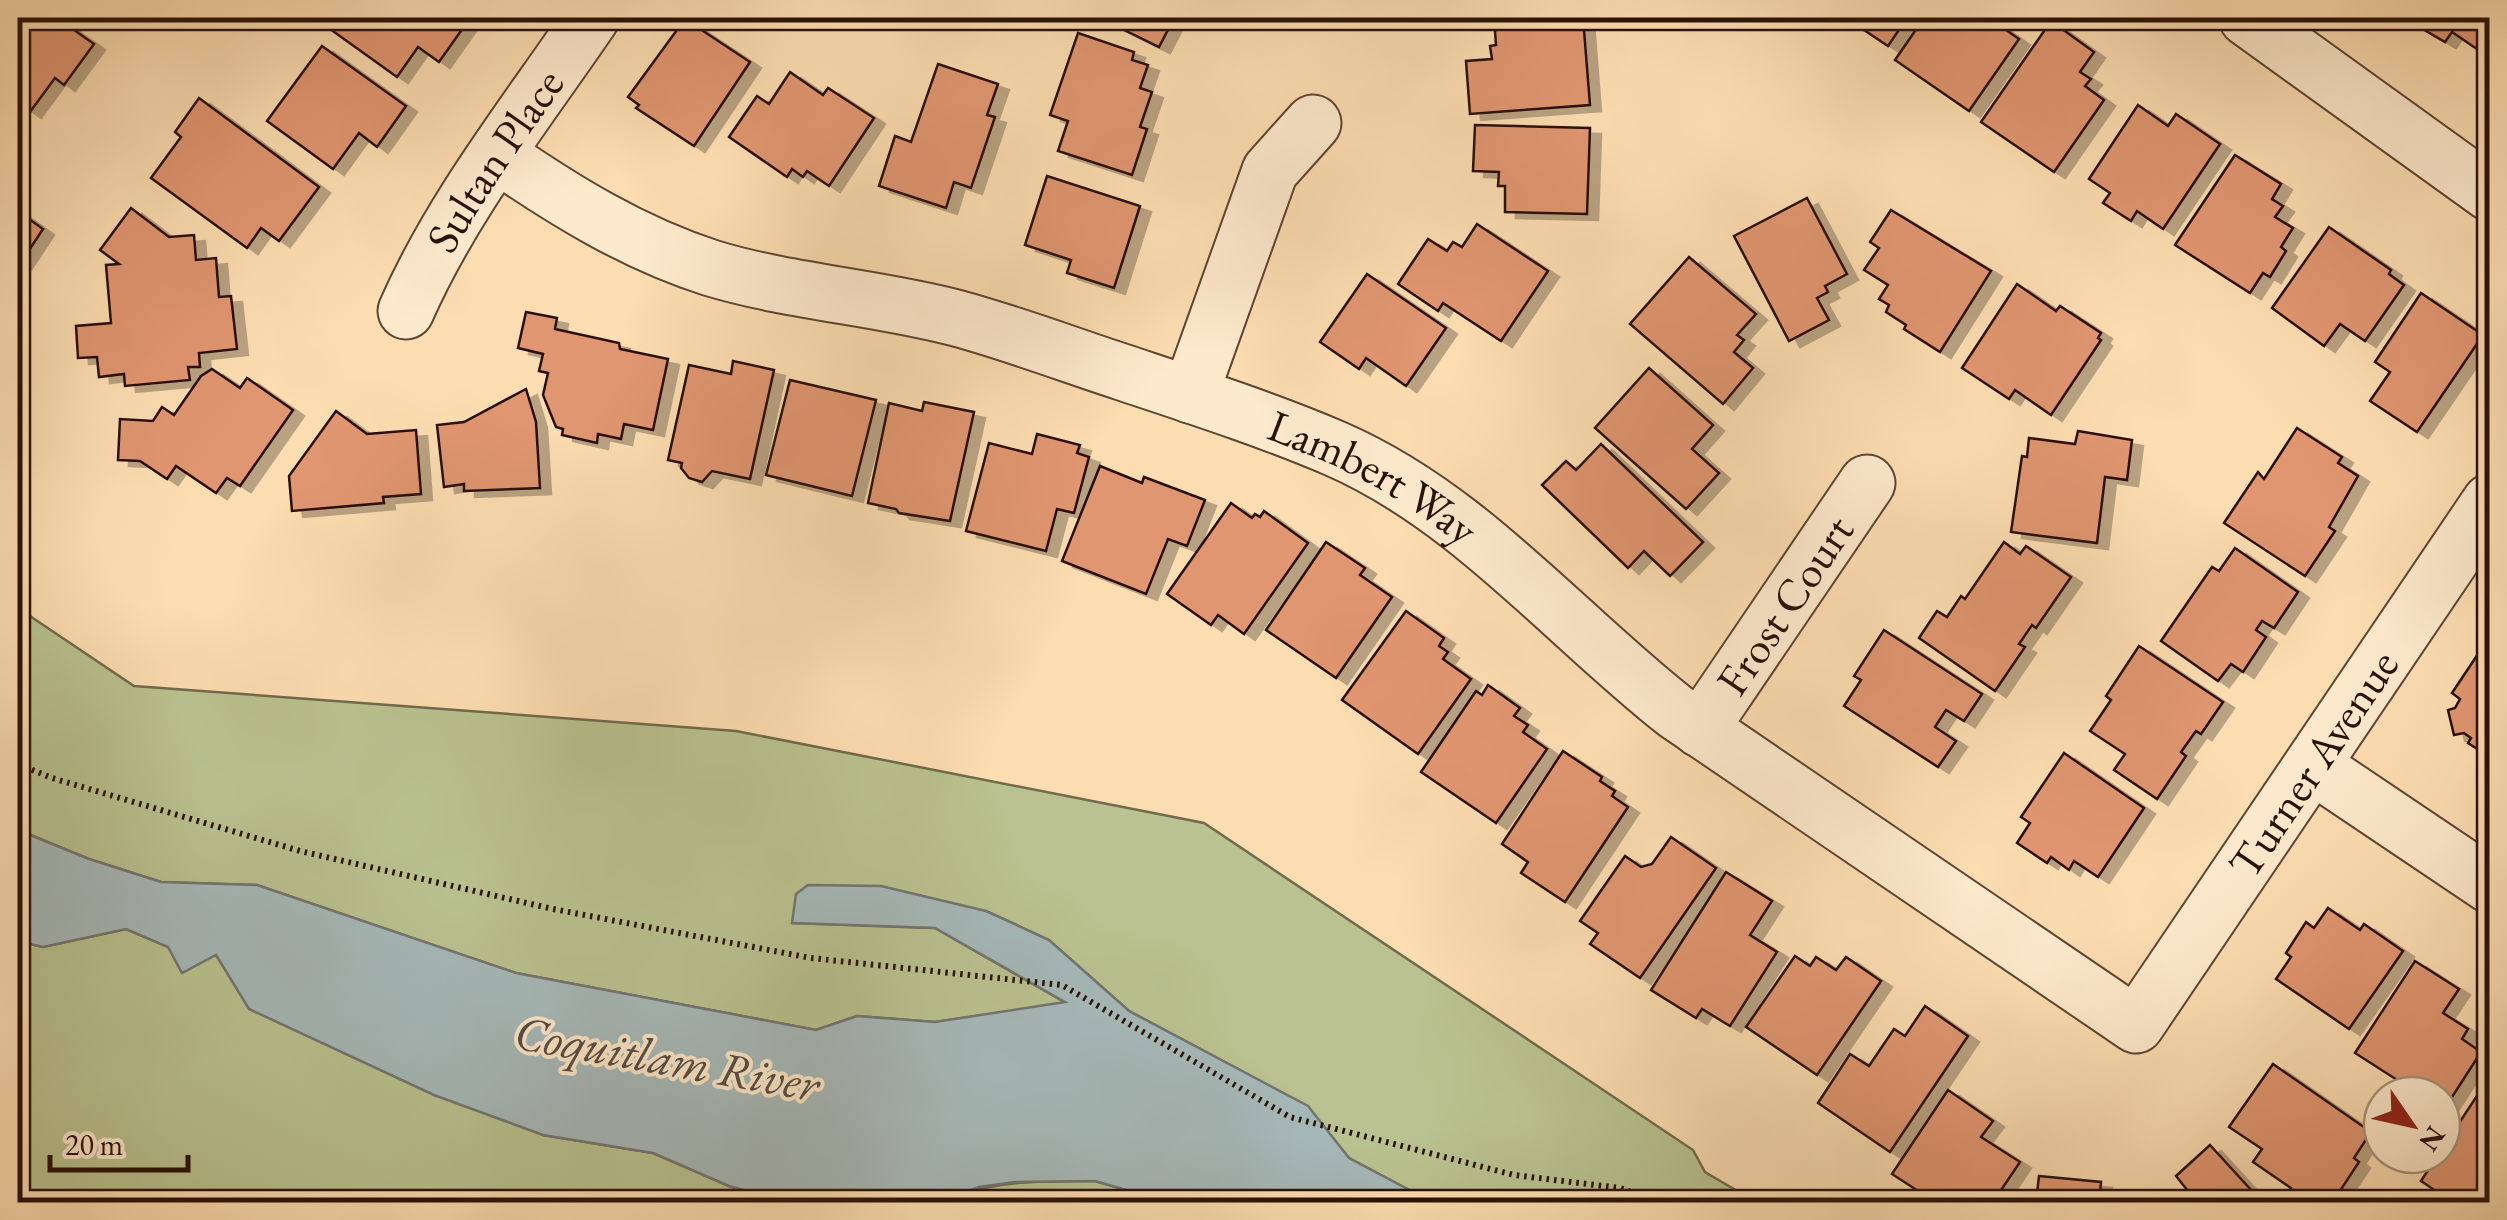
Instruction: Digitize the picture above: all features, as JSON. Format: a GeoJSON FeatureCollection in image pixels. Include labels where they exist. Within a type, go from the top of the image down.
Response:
{"type":"FeatureCollection","features":[{"type":"Feature","properties":{"kind":"street","name":"Sultan Place"},"geometry":{"type":"LineString","coordinates":[[406,311],[434,252],[591,18]]}},
{"type":"Feature","properties":{"kind":"street"},"geometry":{"type":"LineString","coordinates":[[2252,19],[2490,194]]}},
{"type":"Feature","properties":{"kind":"street"},"geometry":{"type":"LineString","coordinates":[[1190,395],[1270,171],[1313,123]]}},
{"type":"Feature","properties":{"kind":"street","name":"Lambert Way"},"geometry":{"type":"LineString","coordinates":[[498,155],[587,213],[686,259],[746,276],[958,319],[1190,395],[1338,450],[1418,495],[1476,538],[1627,673],[1700,729],[2136,1025]]}},
{"type":"Feature","properties":{"kind":"street","name":"Frost Court"},"geometry":{"type":"LineString","coordinates":[[1700,729],[1867,483]]}},
{"type":"Feature","properties":{"kind":"street","name":"Turner Avenue"},"geometry":{"type":"LineString","coordinates":[[2136,1025],[2490,502]]}},
{"type":"Feature","properties":{"kind":"street"},"geometry":{"type":"LineString","coordinates":[[2313,766],[2490,885]]}},
{"type":"Feature","properties":{"kind":"path"},"geometry":{"type":"LineString","coordinates":[[18,764],[52,778],[300,852],[553,909],[810,958],[1062,985],[1290,1117],[1514,1175],[1620,1188],[1658,1202]]}},
{"type":"Feature","properties":{"kind":"green space"},"geometry":{"type":"Polygon","coordinates":[[[18,608],[134,686],[736,731],[1204,823],[1693,1150],[1705,1172],[1756,1202],[1432,1202],[1349,1158],[1307,1106],[1129,1011],[1049,940],[986,911],[792,923],[935,928],[1066,1003],[935,1022],[857,1016],[816,1030],[516,973],[257,885],[161,882],[89,859],[18,830],[18,608]]]}},
{"type":"Feature","properties":{"kind":"green space"},"geometry":{"type":"Polygon","coordinates":[[[126,929],[169,947],[216,955],[543,1135],[653,1153],[729,1186],[786,1202],[18,1202],[18,941],[43,947],[126,929]]]}},
{"type":"Feature","properties":{"kind":"green space"},"geometry":{"type":"Polygon","coordinates":[[[1095,1181],[1168,1202],[954,1202],[955,1196],[1007,1184],[1095,1181]]]}},
{"type":"Feature","properties":{"kind":"water","name":"Coquitlam River"},"geometry":{"type":"Polygon","coordinates":[[[18,830],[161,882],[257,885],[516,973],[816,1030],[857,1016],[935,1022],[1065,1002],[935,928],[792,923],[796,894],[808,885],[881,886],[986,911],[1049,940],[1129,1011],[1308,1106],[1349,1158],[1432,1202],[1168,1202],[1095,1181],[1015,1182],[979,1187],[955,1196],[954,1202],[786,1202],[729,1186],[653,1153],[543,1135],[434,1095],[249,1009],[216,955],[182,973],[168,947],[126,929],[43,947],[18,941],[18,830]]]}},
{"type":"Feature","properties":{"kind":"building"},"geometry":{"type":"Polygon","coordinates":[[[18,18],[57,18],[94,44],[64,85],[55,78],[30,112],[18,103],[18,18]]]}},
{"type":"Feature","properties":{"kind":"building"},"geometry":{"type":"Polygon","coordinates":[[[338,18],[468,21],[439,62],[418,47],[397,77],[330,29],[338,18]]]}},
{"type":"Feature","properties":{"kind":"building"},"geometry":{"type":"Polygon","coordinates":[[[1100,18],[1174,18],[1159,47],[1100,18]]]}},
{"type":"Feature","properties":{"kind":"building"},"geometry":{"type":"Polygon","coordinates":[[[1494,18],[1583,18],[1590,105],[1470,114],[1466,61],[1492,59],[1490,46],[1496,45],[1494,18]]]}},
{"type":"Feature","properties":{"kind":"building"},"geometry":{"type":"Polygon","coordinates":[[[1846,18],[1907,18],[1888,46],[1846,18]]]}},
{"type":"Feature","properties":{"kind":"building"},"geometry":{"type":"Polygon","coordinates":[[[1924,18],[1999,18],[1996,23],[2019,39],[1969,111],[1895,60],[1924,18]]]}},
{"type":"Feature","properties":{"kind":"building"},"geometry":{"type":"Polygon","coordinates":[[[2404,18],[2490,18],[2490,58],[2452,32],[2445,42],[2404,18]]]}},
{"type":"Feature","properties":{"kind":"building"},"geometry":{"type":"Polygon","coordinates":[[[685,19],[750,62],[694,146],[636,108],[639,105],[628,97],[685,19]]]}},
{"type":"Feature","properties":{"kind":"building"},"geometry":{"type":"Polygon","coordinates":[[[2051,21],[2094,52],[2080,72],[2091,79],[2085,86],[2104,100],[2054,172],[1981,122],[2051,21]]]}},
{"type":"Feature","properties":{"kind":"building"},"geometry":{"type":"Polygon","coordinates":[[[1078,33],[1134,52],[1132,60],[1148,65],[1140,88],[1152,92],[1140,127],[1147,129],[1132,175],[1058,151],[1068,121],[1050,115],[1078,33]]]}},
{"type":"Feature","properties":{"kind":"building"},"geometry":{"type":"Polygon","coordinates":[[[322,46],[406,106],[377,147],[359,133],[333,169],[267,121],[322,46]]]}},
{"type":"Feature","properties":{"kind":"building"},"geometry":{"type":"Polygon","coordinates":[[[938,64],[998,84],[987,115],[995,117],[971,188],[954,182],[946,208],[879,186],[895,136],[911,142],[938,64]]]}},
{"type":"Feature","properties":{"kind":"building"},"geometry":{"type":"Polygon","coordinates":[[[790,72],[823,95],[828,88],[874,118],[829,186],[807,171],[803,177],[792,169],[787,177],[729,137],[757,96],[769,104],[790,72]]]}},
{"type":"Feature","properties":{"kind":"building"},"geometry":{"type":"Polygon","coordinates":[[[199,98],[319,187],[279,241],[261,228],[247,248],[151,178],[181,137],[175,132],[199,98]]]}},
{"type":"Feature","properties":{"kind":"building"},"geometry":{"type":"Polygon","coordinates":[[[2138,105],[2168,126],[2176,114],[2220,144],[2163,229],[2137,211],[2131,221],[2103,203],[2110,193],[2089,179],[2138,105]]]}},
{"type":"Feature","properties":{"kind":"building"},"geometry":{"type":"Polygon","coordinates":[[[1475,125],[1590,128],[1587,214],[1505,212],[1505,186],[1498,186],[1499,172],[1473,171],[1475,125]]]}},
{"type":"Feature","properties":{"kind":"building"},"geometry":{"type":"Polygon","coordinates":[[[2235,155],[2281,184],[2272,199],[2283,206],[2275,217],[2293,228],[2281,247],[2286,251],[2270,277],[2263,273],[2250,293],[2175,245],[2235,155]]]}},
{"type":"Feature","properties":{"kind":"building"},"geometry":{"type":"Polygon","coordinates":[[[1047,176],[1140,206],[1114,288],[1067,273],[1071,260],[1025,245],[1047,176]]]}},
{"type":"Feature","properties":{"kind":"building"},"geometry":{"type":"Polygon","coordinates":[[[1807,198],[1847,274],[1825,286],[1828,292],[1817,298],[1829,320],[1789,341],[1734,236],[1807,198]]]}},
{"type":"Feature","properties":{"kind":"building"},"geometry":{"type":"Polygon","coordinates":[[[131,208],[169,237],[194,235],[196,260],[216,258],[219,297],[231,296],[237,349],[199,353],[200,367],[188,367],[190,380],[125,386],[124,374],[99,377],[97,357],[78,358],[76,326],[111,323],[106,265],[119,264],[100,250],[131,208]]]}},
{"type":"Feature","properties":{"kind":"building"},"geometry":{"type":"Polygon","coordinates":[[[1891,210],[1991,271],[1940,352],[1886,312],[1889,305],[1879,299],[1888,285],[1864,270],[1879,248],[1870,242],[1891,210]]]}},
{"type":"Feature","properties":{"kind":"building"},"geometry":{"type":"Polygon","coordinates":[[[18,211],[43,229],[18,267],[18,211]]]}},
{"type":"Feature","properties":{"kind":"building"},"geometry":{"type":"Polygon","coordinates":[[[1477,224],[1548,271],[1501,341],[1443,303],[1438,311],[1398,284],[1428,239],[1447,251],[1453,242],[1462,247],[1477,224]]]}},
{"type":"Feature","properties":{"kind":"building"},"geometry":{"type":"Polygon","coordinates":[[[2329,227],[2391,270],[2389,274],[2404,285],[2365,341],[2340,324],[2324,346],[2272,308],[2329,227]]]}},
{"type":"Feature","properties":{"kind":"building"},"geometry":{"type":"Polygon","coordinates":[[[1689,257],[1756,314],[1737,335],[1744,340],[1734,352],[1753,368],[1723,404],[1630,324],[1689,257]]]}},
{"type":"Feature","properties":{"kind":"building"},"geometry":{"type":"Polygon","coordinates":[[[1367,274],[1446,328],[1406,386],[1366,358],[1359,369],[1320,342],[1367,274]]]}},
{"type":"Feature","properties":{"kind":"building"},"geometry":{"type":"Polygon","coordinates":[[[2017,284],[2056,311],[2060,306],[2101,333],[2101,340],[2051,415],[2015,390],[2009,399],[1962,368],[2017,284]]]}},
{"type":"Feature","properties":{"kind":"building"},"geometry":{"type":"Polygon","coordinates":[[[2421,293],[2483,335],[2417,432],[2370,401],[2390,372],[2375,362],[2421,293]]]}},
{"type":"Feature","properties":{"kind":"building"},"geometry":{"type":"Polygon","coordinates":[[[526,312],[557,318],[555,329],[668,359],[653,430],[624,424],[621,439],[598,434],[597,443],[562,435],[563,429],[556,427],[543,395],[548,373],[539,371],[543,354],[518,348],[526,312]]]}},
{"type":"Feature","properties":{"kind":"building"},"geometry":{"type":"Polygon","coordinates":[[[733,361],[774,370],[750,479],[712,471],[702,482],[689,478],[681,468],[682,463],[668,460],[689,365],[731,374],[733,361]]]}},
{"type":"Feature","properties":{"kind":"building"},"geometry":{"type":"Polygon","coordinates":[[[1649,368],[1713,425],[1692,449],[1719,473],[1686,509],[1595,428],[1649,368]]]}},
{"type":"Feature","properties":{"kind":"building"},"geometry":{"type":"Polygon","coordinates":[[[212,369],[240,388],[247,378],[293,410],[240,486],[227,478],[216,493],[176,466],[167,479],[140,461],[118,460],[120,419],[153,421],[162,407],[174,415],[201,376],[212,369]]]}},
{"type":"Feature","properties":{"kind":"building"},"geometry":{"type":"Polygon","coordinates":[[[790,380],[876,400],[852,496],[766,475],[790,380]]]}},
{"type":"Feature","properties":{"kind":"building"},"geometry":{"type":"Polygon","coordinates":[[[526,389],[536,422],[540,488],[464,491],[464,484],[444,487],[437,425],[464,422],[526,389]]]}},
{"type":"Feature","properties":{"kind":"building"},"geometry":{"type":"Polygon","coordinates":[[[924,402],[974,412],[950,521],[899,513],[868,503],[889,403],[922,411],[924,402]]]}},
{"type":"Feature","properties":{"kind":"building"},"geometry":{"type":"Polygon","coordinates":[[[336,411],[367,434],[416,430],[421,494],[383,497],[384,503],[292,511],[289,476],[336,411]]]}},
{"type":"Feature","properties":{"kind":"building"},"geometry":{"type":"Polygon","coordinates":[[[2297,428],[2342,457],[2338,463],[2358,476],[2329,527],[2335,531],[2305,576],[2224,523],[2258,472],[2264,479],[2297,428]]]}},
{"type":"Feature","properties":{"kind":"building"},"geometry":{"type":"Polygon","coordinates":[[[2078,431],[2132,440],[2127,480],[2105,477],[2097,543],[2011,532],[2022,456],[2027,457],[2029,438],[2075,444],[2078,431]]]}},
{"type":"Feature","properties":{"kind":"building"},"geometry":{"type":"Polygon","coordinates":[[[1037,434],[1080,445],[1077,453],[1089,457],[1074,513],[1057,509],[1046,551],[966,531],[989,443],[1032,454],[1037,434]]]}},
{"type":"Feature","properties":{"kind":"building"},"geometry":{"type":"Polygon","coordinates":[[[1601,444],[1703,542],[1670,576],[1644,551],[1628,568],[1542,485],[1566,461],[1576,470],[1601,444]]]}},
{"type":"Feature","properties":{"kind":"building"},"geometry":{"type":"Polygon","coordinates":[[[1100,466],[1142,483],[1144,477],[1205,500],[1187,546],[1168,539],[1146,594],[1062,561],[1100,466]]]}},
{"type":"Feature","properties":{"kind":"building"},"geometry":{"type":"Polygon","coordinates":[[[1231,503],[1252,518],[1255,514],[1260,517],[1264,511],[1308,543],[1244,634],[1218,615],[1211,625],[1167,594],[1231,503]]]}},
{"type":"Feature","properties":{"kind":"building"},"geometry":{"type":"Polygon","coordinates":[[[1326,542],[1365,568],[1360,575],[1392,597],[1336,678],[1266,630],[1326,542]]]}},
{"type":"Feature","properties":{"kind":"building"},"geometry":{"type":"Polygon","coordinates":[[[2004,542],[2020,554],[2026,546],[2071,577],[2036,628],[2032,625],[2019,644],[2025,647],[1995,691],[1919,638],[1937,611],[1947,617],[1961,596],[1965,599],[2004,542]]]}},
{"type":"Feature","properties":{"kind":"building"},"geometry":{"type":"Polygon","coordinates":[[[2235,548],[2298,592],[2274,628],[2262,621],[2256,630],[2266,637],[2243,672],[2231,664],[2218,681],[2161,641],[2212,567],[2219,571],[2235,548]]]}},
{"type":"Feature","properties":{"kind":"building"},"geometry":{"type":"Polygon","coordinates":[[[1406,611],[1444,638],[1439,646],[1448,652],[1443,659],[1471,679],[1418,754],[1342,700],[1406,611]]]}},
{"type":"Feature","properties":{"kind":"building"},"geometry":{"type":"Polygon","coordinates":[[[1884,630],[1982,694],[1964,721],[1946,710],[1935,727],[1956,741],[1938,767],[1844,706],[1861,680],[1854,676],[1884,630]]]}},
{"type":"Feature","properties":{"kind":"building"},"geometry":{"type":"Polygon","coordinates":[[[2490,636],[2490,757],[2468,743],[2471,738],[2464,733],[2454,735],[2448,710],[2455,708],[2460,699],[2452,693],[2490,636]]]}},
{"type":"Feature","properties":{"kind":"building"},"geometry":{"type":"Polygon","coordinates":[[[2139,646],[2223,702],[2201,734],[2196,731],[2181,752],[2186,756],[2157,799],[2114,770],[2125,754],[2090,731],[2111,700],[2106,696],[2139,646]]]}},
{"type":"Feature","properties":{"kind":"building"},"geometry":{"type":"Polygon","coordinates":[[[1488,685],[1520,708],[1514,716],[1528,725],[1523,732],[1547,749],[1496,823],[1421,772],[1476,691],[1482,695],[1488,685]]]}},
{"type":"Feature","properties":{"kind":"building"},"geometry":{"type":"Polygon","coordinates":[[[1563,751],[1602,777],[1600,781],[1615,791],[1612,796],[1628,807],[1565,902],[1521,873],[1528,862],[1502,844],[1563,751]]]}},
{"type":"Feature","properties":{"kind":"building"},"geometry":{"type":"Polygon","coordinates":[[[2064,753],[2144,808],[2098,877],[2074,861],[2069,870],[2051,857],[2047,863],[2017,843],[2030,823],[2021,817],[2064,753]]]}},
{"type":"Feature","properties":{"kind":"building"},"geometry":{"type":"Polygon","coordinates":[[[1671,837],[1716,868],[1640,978],[1590,944],[1598,933],[1580,921],[1625,856],[1641,867],[1652,864],[1671,837]]]}},
{"type":"Feature","properties":{"kind":"building"},"geometry":{"type":"Polygon","coordinates":[[[1726,872],[1772,901],[1750,935],[1777,952],[1730,1026],[1702,1009],[1696,1018],[1651,990],[1726,872]]]}},
{"type":"Feature","properties":{"kind":"building"},"geometry":{"type":"Polygon","coordinates":[[[2328,908],[2360,930],[2364,924],[2403,951],[2349,1029],[2276,979],[2291,957],[2286,953],[2306,922],[2314,928],[2328,908]]]}},
{"type":"Feature","properties":{"kind":"building"},"geometry":{"type":"Polygon","coordinates":[[[1795,956],[1810,966],[1816,957],[1836,970],[1846,957],[1881,981],[1817,1075],[1746,1027],[1795,956]]]}},
{"type":"Feature","properties":{"kind":"building"},"geometry":{"type":"Polygon","coordinates":[[[2415,961],[2459,989],[2443,1013],[2468,1029],[2462,1039],[2481,1052],[2462,1082],[2462,1075],[2389,1075],[2355,1053],[2415,961]]]}},
{"type":"Feature","properties":{"kind":"building"},"geometry":{"type":"Polygon","coordinates":[[[1925,1006],[1968,1036],[1890,1152],[1818,1103],[1850,1054],[1869,1066],[1894,1029],[1905,1036],[1925,1006]]]}},
{"type":"Feature","properties":{"kind":"building"},"geometry":{"type":"Polygon","coordinates":[[[2273,1064],[2362,1126],[2362,1146],[2354,1158],[2359,1162],[2336,1197],[2333,1194],[2328,1202],[2292,1202],[2285,1198],[2291,1188],[2253,1162],[2262,1149],[2229,1127],[2273,1064]]]}},
{"type":"Feature","properties":{"kind":"building"},"geometry":{"type":"Polygon","coordinates":[[[2486,1082],[2490,1085],[2490,1202],[2452,1202],[2421,1181],[2425,1175],[2462,1175],[2462,1119],[2486,1082]]]}},
{"type":"Feature","properties":{"kind":"building"},"geometry":{"type":"Polygon","coordinates":[[[1948,1090],[1993,1121],[1981,1137],[2020,1162],[1993,1202],[1935,1202],[1892,1174],[1948,1090]]]}},
{"type":"Feature","properties":{"kind":"building"},"geometry":{"type":"Polygon","coordinates":[[[2210,1145],[2262,1202],[2175,1202],[2188,1191],[2176,1176],[2210,1145]]]}},
{"type":"Feature","properties":{"kind":"building"},"geometry":{"type":"Polygon","coordinates":[[[2039,1176],[2101,1182],[2100,1194],[2136,1198],[2135,1202],[2036,1202],[2039,1176]]]}}]}
